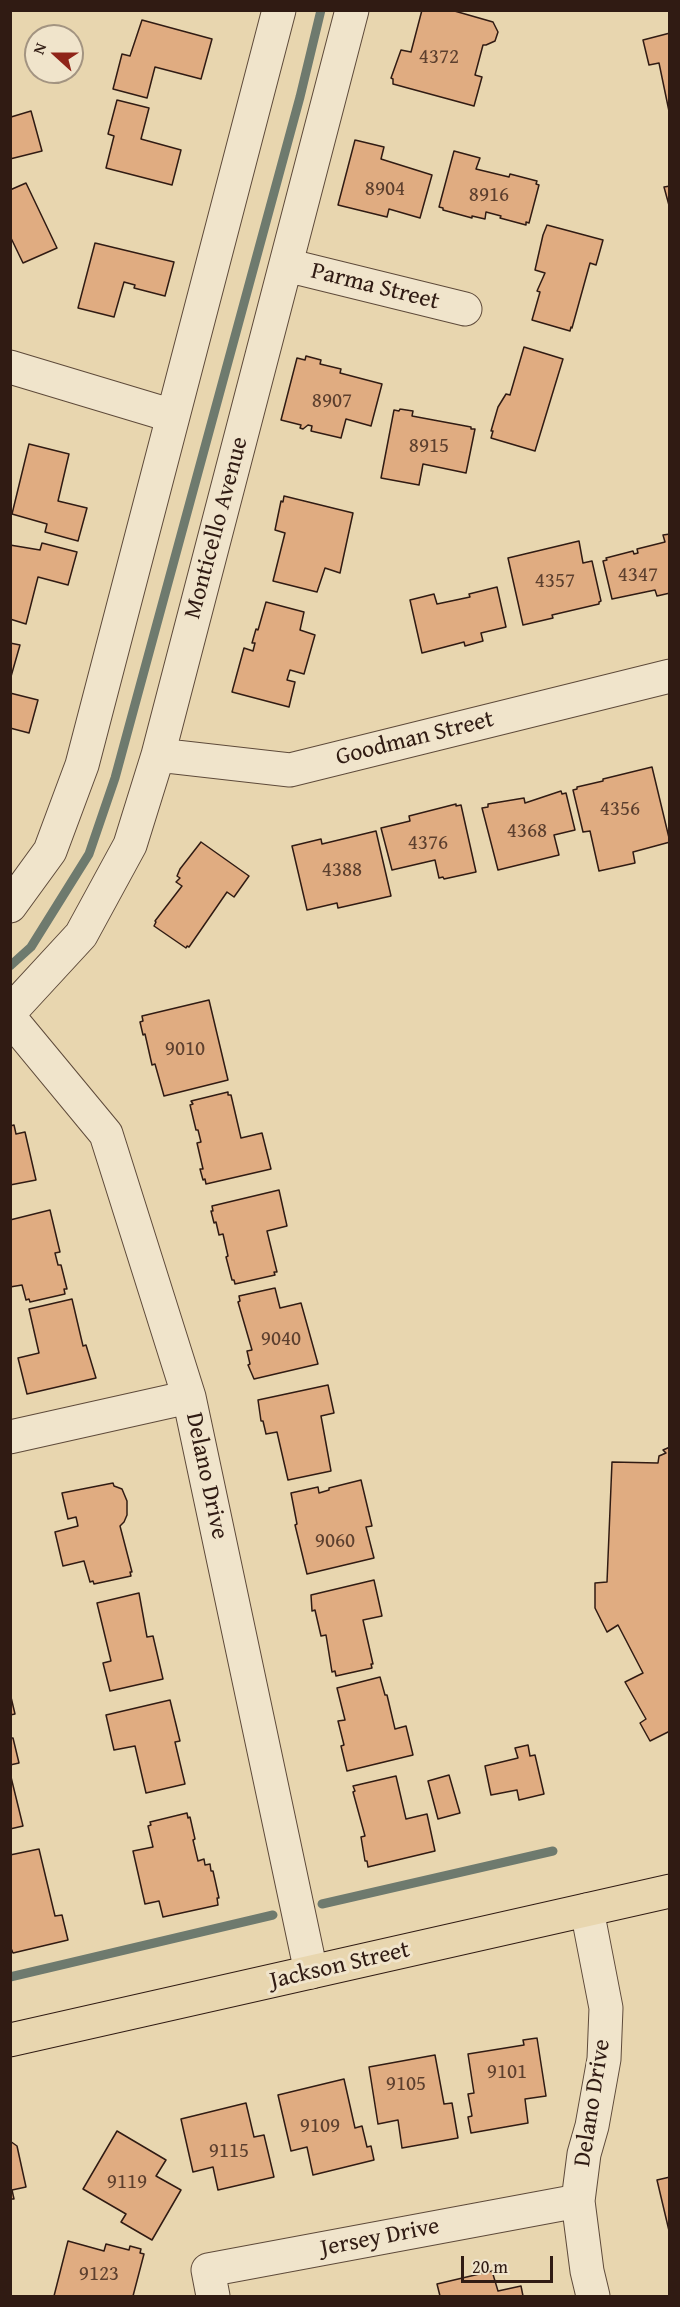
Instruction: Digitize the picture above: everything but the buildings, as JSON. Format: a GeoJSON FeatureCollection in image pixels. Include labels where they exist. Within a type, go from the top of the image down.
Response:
{"type":"FeatureCollection","features":[{"type":"Feature","properties":{"kind":"main road","name":"Jackson Street"},"geometry":{"type":"LineString","coordinates":[[10,2040],[669,1891]]}},
{"type":"Feature","properties":{"kind":"street"},"geometry":{"type":"LineString","coordinates":[[10,906],[50,851],[82,765],[279,10]]}},
{"type":"Feature","properties":{"kind":"street","name":"Monticello Avenue"},"geometry":{"type":"LineString","coordinates":[[10,1012],[81,935],[130,845],[158,755],[352,10]]}},
{"type":"Feature","properties":{"kind":"street","name":"Parma Street"},"geometry":{"type":"LineString","coordinates":[[286,265],[465,309]]}},
{"type":"Feature","properties":{"kind":"street"},"geometry":{"type":"LineString","coordinates":[[10,367],[173,416]]}},
{"type":"Feature","properties":{"kind":"street","name":"Goodman Street"},"geometry":{"type":"LineString","coordinates":[[158,755],[290,770],[669,676]]}},
{"type":"Feature","properties":{"kind":"street","name":"Delano Drive"},"geometry":{"type":"LineString","coordinates":[[10,1018],[106,1134],[189,1397],[311,1972]]}},
{"type":"Feature","properties":{"kind":"street"},"geometry":{"type":"LineString","coordinates":[[10,1437],[189,1397]]}},
{"type":"Feature","properties":{"kind":"street","name":"Delano Drive"},"geometry":{"type":"LineString","coordinates":[[587,1910],[606,2008],[604,2059],[592,2126],[584,2154],[578,2201],[587,2271],[593,2296]]}},
{"type":"Feature","properties":{"kind":"street","name":"Jersey Drive"},"geometry":{"type":"LineString","coordinates":[[213,2296],[208,2270],[578,2201]]}},
{"type":"Feature","properties":{"kind":"waterway"},"geometry":{"type":"LineString","coordinates":[[10,966],[31,947],[89,854],[115,778],[300,97],[321,10]]}},
{"type":"Feature","properties":{"kind":"waterway"},"geometry":{"type":"LineString","coordinates":[[322,1904],[553,1851]]}},
{"type":"Feature","properties":{"kind":"waterway"},"geometry":{"type":"LineString","coordinates":[[10,1977],[273,1915]]}}]}
